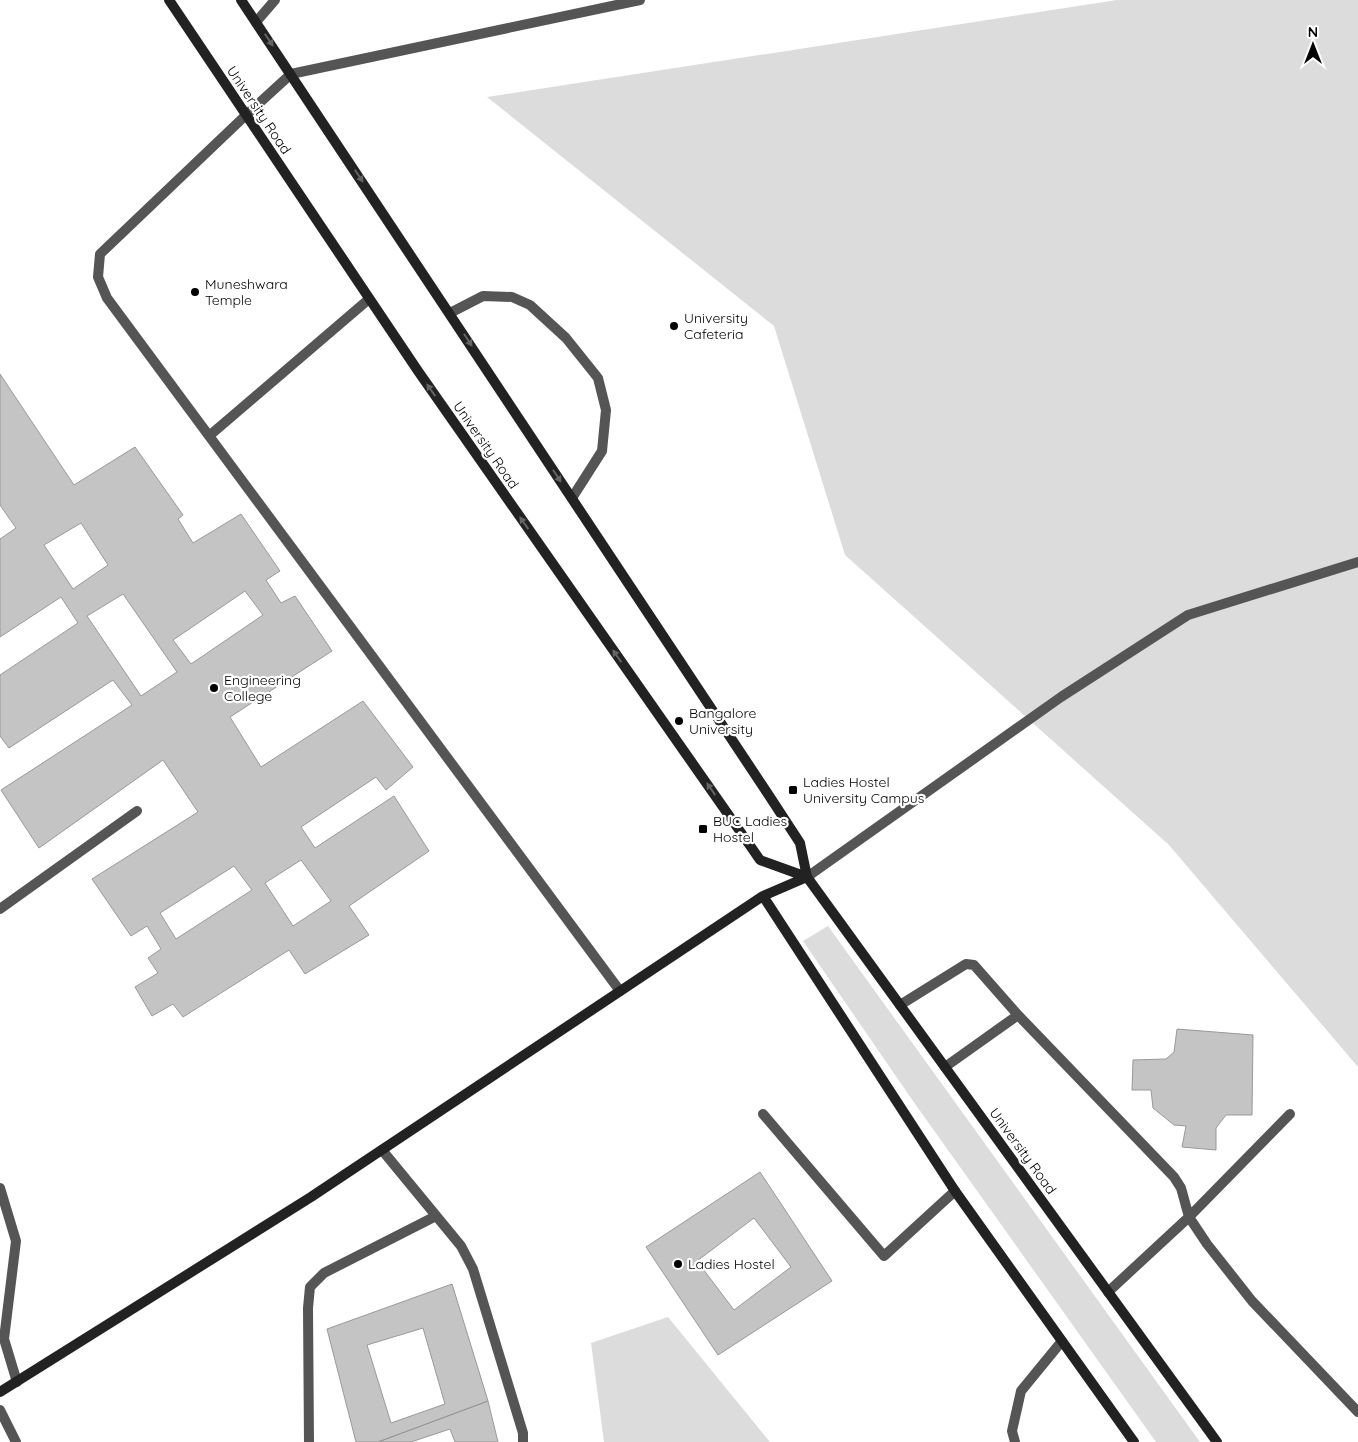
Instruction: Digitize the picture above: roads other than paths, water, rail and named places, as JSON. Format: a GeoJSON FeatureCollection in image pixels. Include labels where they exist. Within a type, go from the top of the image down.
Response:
{"type":"FeatureCollection","features":[{"type":"Feature","properties":{"kind":"main road","name":"University Road"},"geometry":{"type":"LineString","coordinates":[[169,0],[424,380],[760,860],[807,877]]}},
{"type":"Feature","properties":{"kind":"main road","name":"University Road"},"geometry":{"type":"LineString","coordinates":[[241,0],[292,74],[800,843],[807,877],[1217,1442]]}},
{"type":"Feature","properties":{"kind":"main road"},"geometry":{"type":"LineString","coordinates":[[0,1392],[311,1197],[763,896],[807,877]]}},
{"type":"Feature","properties":{"kind":"main road"},"geometry":{"type":"LineString","coordinates":[[763,896],[955,1191],[1134,1442]]}},
{"type":"Feature","properties":{"kind":"street"},"geometry":{"type":"LineString","coordinates":[[256,22],[275,0]]}},
{"type":"Feature","properties":{"kind":"street"},"geometry":{"type":"LineString","coordinates":[[620,991],[107,298],[98,277],[100,254],[246,115],[292,74],[640,0]]}},
{"type":"Feature","properties":{"kind":"street"},"geometry":{"type":"LineString","coordinates":[[450,313],[483,296],[512,297],[530,305],[566,338],[598,378],[606,410],[602,450],[572,498]]}},
{"type":"Feature","properties":{"kind":"street"},"geometry":{"type":"LineString","coordinates":[[210,436],[369,299]]}},
{"type":"Feature","properties":{"kind":"street"},"geometry":{"type":"LineString","coordinates":[[807,877],[1061,697],[1188,615],[1358,562]]}},
{"type":"Feature","properties":{"kind":"street"},"geometry":{"type":"LineString","coordinates":[[0,910],[137,811]]}},
{"type":"Feature","properties":{"kind":"street"},"geometry":{"type":"LineString","coordinates":[[900,1005],[966,964],[974,965],[1018,1015],[1174,1177],[1181,1188],[1189,1217],[1206,1244],[1252,1301],[1358,1412]]}},
{"type":"Feature","properties":{"kind":"street"},"geometry":{"type":"LineString","coordinates":[[945,1067],[1018,1015]]}},
{"type":"Feature","properties":{"kind":"street"},"geometry":{"type":"LineString","coordinates":[[763,1114],[884,1256],[955,1191]]}},
{"type":"Feature","properties":{"kind":"street"},"geometry":{"type":"LineString","coordinates":[[1108,1292],[1189,1217],[1290,1114]]}},
{"type":"Feature","properties":{"kind":"street"},"geometry":{"type":"LineString","coordinates":[[382,1150],[461,1246],[473,1269],[523,1433],[524,1442]]}},
{"type":"Feature","properties":{"kind":"street"},"geometry":{"type":"LineString","coordinates":[[0,1188],[16,1241],[4,1339],[17,1382]]}},
{"type":"Feature","properties":{"kind":"street"},"geometry":{"type":"LineString","coordinates":[[309,1442],[308,1308],[310,1287],[324,1273],[436,1216]]}},
{"type":"Feature","properties":{"kind":"street"},"geometry":{"type":"LineString","coordinates":[[1015,1442],[1012,1431],[1021,1391],[1062,1340]]}},
{"type":"Feature","properties":{"kind":"street"},"geometry":{"type":"LineString","coordinates":[[0,1410],[16,1442]]}},
{"type":"Feature","properties":{"kind":"place","name":"Muneshwara Temple"},"geometry":{"type":"Point","coordinates":[195,292]}},
{"type":"Feature","properties":{"kind":"place","name":"University Cafeteria"},"geometry":{"type":"Point","coordinates":[674,326]}},
{"type":"Feature","properties":{"kind":"place","name":"Engineering College"},"geometry":{"type":"Point","coordinates":[214,688]}},
{"type":"Feature","properties":{"kind":"place","name":"Bangalore University"},"geometry":{"type":"Point","coordinates":[679,721]}},
{"type":"Feature","properties":{"kind":"place","name":"Ladies Hostel University Campus"},"geometry":{"type":"Point","coordinates":[793,790]}},
{"type":"Feature","properties":{"kind":"place","name":"BUC Ladies Hostel"},"geometry":{"type":"Point","coordinates":[703,829]}},
{"type":"Feature","properties":{"kind":"place","name":"Ladies Hostel"},"geometry":{"type":"Point","coordinates":[678,1264]}}]}
